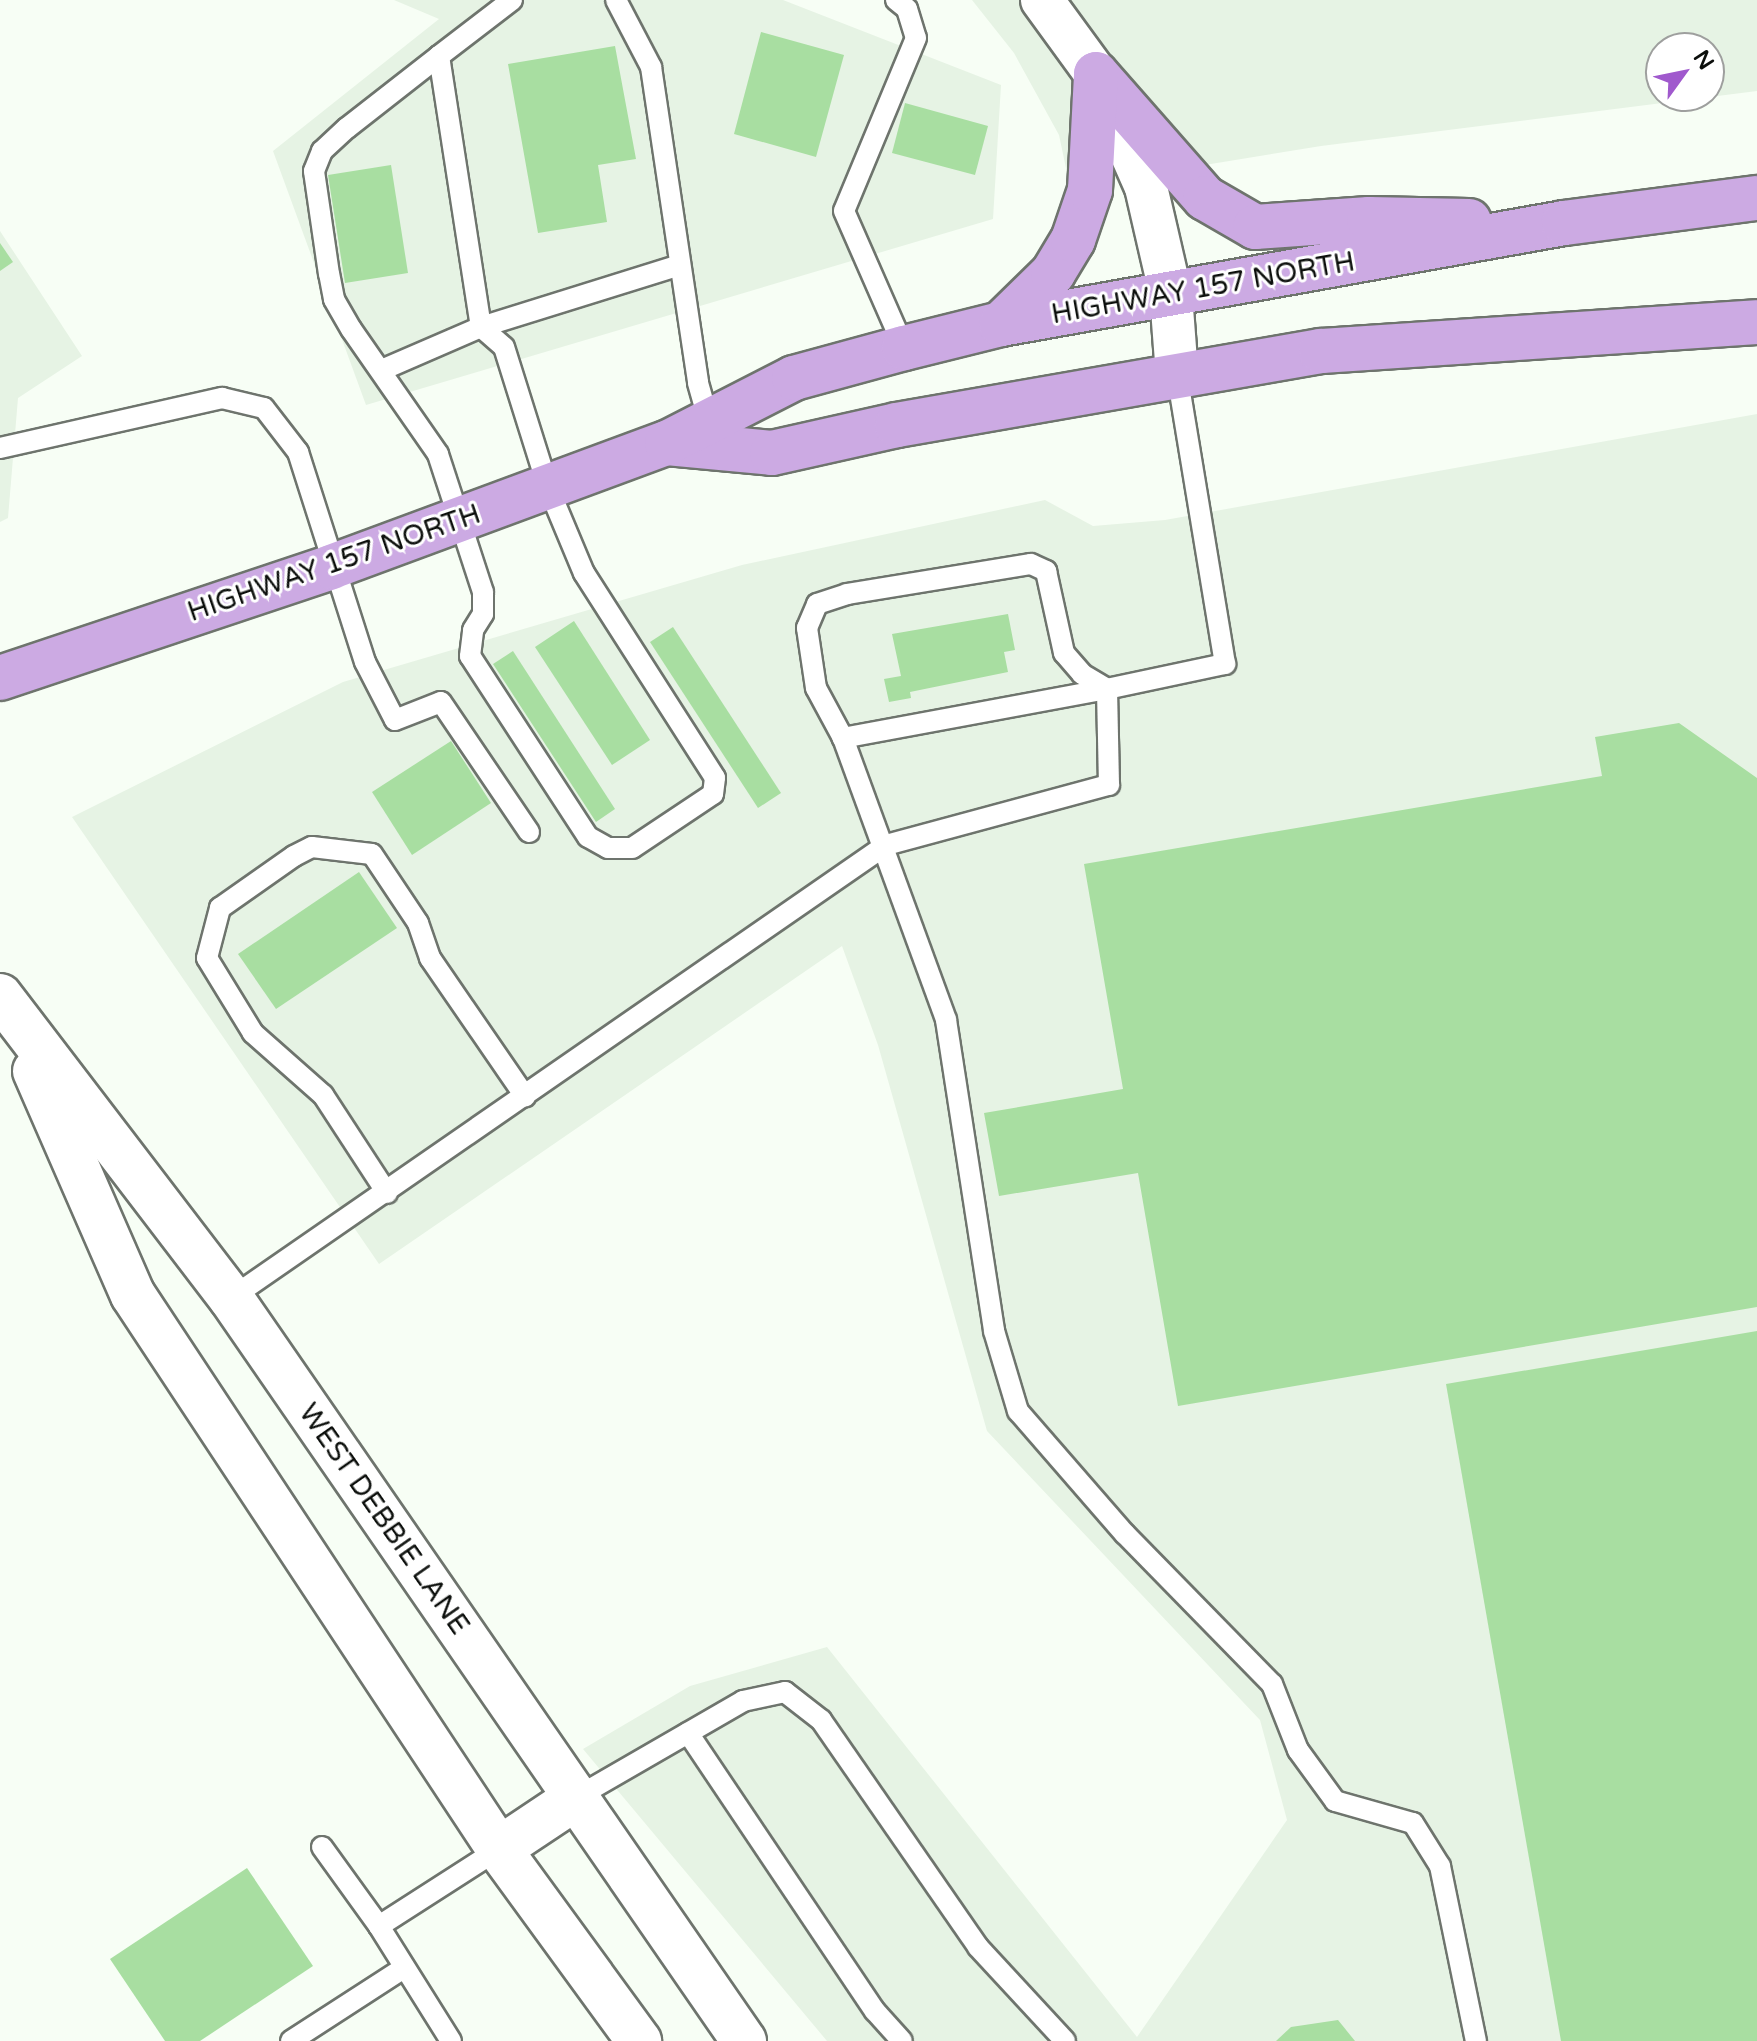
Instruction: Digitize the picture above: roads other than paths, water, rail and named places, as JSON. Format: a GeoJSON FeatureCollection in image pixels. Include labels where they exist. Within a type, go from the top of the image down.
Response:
{"type":"FeatureCollection","features":[{"type":"Feature","properties":{"kind":"main road"},"geometry":{"type":"LineString","coordinates":[[1096,74],[1205,198],[1255,227],[1369,219],[1564,223]]}},
{"type":"Feature","properties":{"kind":"main road"},"geometry":{"type":"LineString","coordinates":[[1001,324],[1053,273],[1073,240],[1090,190],[1096,74]]}},
{"type":"Feature","properties":{"kind":"main road","name":"HIGHWAY 157 NORTH"},"geometry":{"type":"LineString","coordinates":[[0,678],[331,567],[667,443],[794,378],[1001,324],[1564,223],[1757,198]]}},
{"type":"Feature","properties":{"kind":"main road","name":"HIGHWAY 157 NORTH"},"geometry":{"type":"LineString","coordinates":[[667,443],[772,453],[1177,374],[1321,351],[1757,322]]}},
{"type":"Feature","properties":{"kind":"main road","name":"WEST DEBBIE LANE"},"geometry":{"type":"LineString","coordinates":[[4,1002],[231,1298],[744,2041]]}},
{"type":"Feature","properties":{"kind":"main road","name":"WEST DEBBIE LANE"},"geometry":{"type":"LineString","coordinates":[[4,1002],[133,1295],[499,1849],[639,2041]]}},
{"type":"Feature","properties":{"kind":"main road"},"geometry":{"type":"LineString","coordinates":[[499,1849],[577,1797]]}},
{"type":"Feature","properties":{"kind":"street"},"geometry":{"type":"LineString","coordinates":[[1042,0],[1096,74],[1146,187],[1171,295],[1177,374]]}},
{"type":"Feature","properties":{"kind":"lane"},"geometry":{"type":"LineString","coordinates":[[439,56],[481,327],[504,347],[548,487],[584,573],[715,778],[713,794],[632,848],[608,848],[588,837],[470,656],[473,630],[483,614],[483,592],[456,521],[438,454],[384,369],[334,299],[314,171],[322,151],[347,128],[439,56],[512,0]]}},
{"type":"Feature","properties":{"kind":"lane"},"geometry":{"type":"LineString","coordinates":[[616,0],[651,67],[680,265],[709,422]]}},
{"type":"Feature","properties":{"kind":"lane"},"geometry":{"type":"LineString","coordinates":[[896,0],[907,9],[916,38],[844,211],[904,348]]}},
{"type":"Feature","properties":{"kind":"lane"},"geometry":{"type":"LineString","coordinates":[[384,369],[481,327],[680,265]]}},
{"type":"Feature","properties":{"kind":"lane"},"geometry":{"type":"LineString","coordinates":[[843,738],[1225,664],[1177,374]]}},
{"type":"Feature","properties":{"kind":"lane"},"geometry":{"type":"LineString","coordinates":[[0,448],[222,398],[264,408],[298,452],[331,567],[365,662],[395,720],[441,702],[529,832]]}},
{"type":"Feature","properties":{"kind":"lane"},"geometry":{"type":"LineString","coordinates":[[1107,689],[1082,674],[1064,653],[1049,579],[1046,571],[1031,564],[847,594],[817,604],[807,628],[816,688],[843,738],[886,845],[946,1020],[994,1331],[1018,1411],[1125,1534],[1272,1684],[1298,1750],[1335,1801],[1413,1823],[1440,1866],[1476,2041]]}},
{"type":"Feature","properties":{"kind":"lane"},"geometry":{"type":"LineString","coordinates":[[231,1298],[886,845],[1109,785],[1107,689]]}},
{"type":"Feature","properties":{"kind":"lane"},"geometry":{"type":"LineString","coordinates":[[387,1193],[323,1095],[253,1033],[207,958],[220,908],[294,856],[312,847],[372,854],[418,923],[430,958],[525,1096]]}},
{"type":"Feature","properties":{"kind":"lane"},"geometry":{"type":"LineString","coordinates":[[577,1797],[743,1701],[785,1692],[821,1720],[978,1947],[1065,2041]]}},
{"type":"Feature","properties":{"kind":"lane"},"geometry":{"type":"LineString","coordinates":[[688,1733],[875,2011],[902,2041]]}},
{"type":"Feature","properties":{"kind":"lane"},"geometry":{"type":"LineString","coordinates":[[322,1847],[379,1926],[451,2041]]}},
{"type":"Feature","properties":{"kind":"lane"},"geometry":{"type":"LineString","coordinates":[[379,1926],[499,1849]]}},
{"type":"Feature","properties":{"kind":"lane"},"geometry":{"type":"LineString","coordinates":[[291,2041],[404,1968]]}}]}
